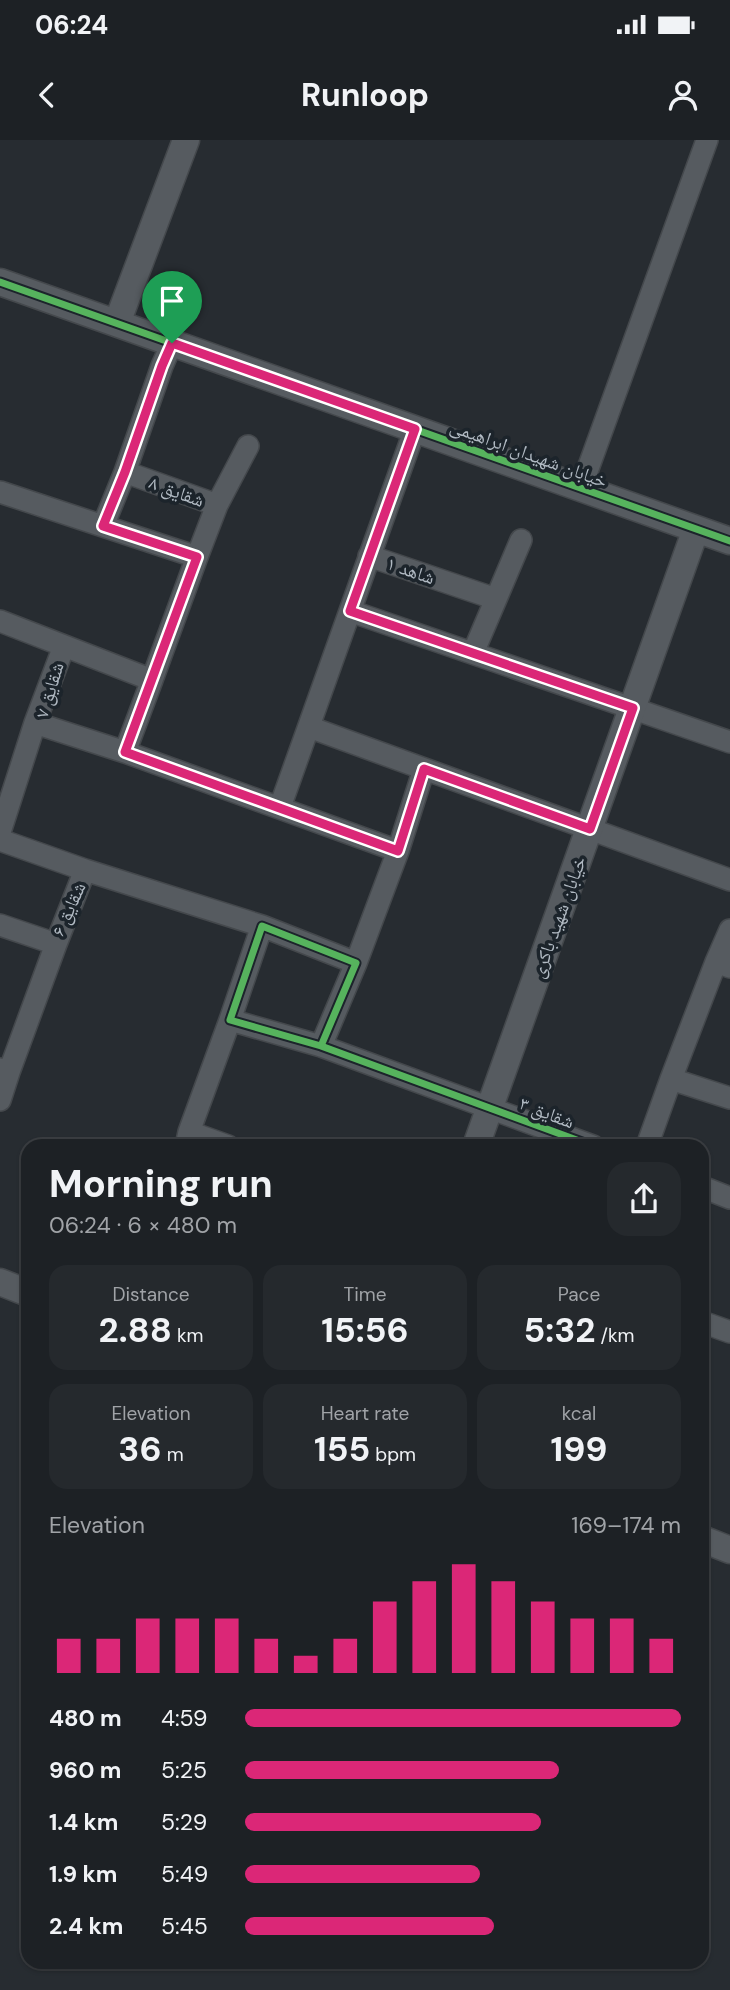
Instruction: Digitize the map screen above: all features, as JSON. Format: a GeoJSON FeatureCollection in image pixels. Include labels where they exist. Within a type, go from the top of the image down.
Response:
{"type":"FeatureCollection","features":[{"type":"Feature","properties":{"kind":"street"},"geometry":{"type":"LineString","coordinates":[[117,323],[187,140]]}},
{"type":"Feature","properties":{"kind":"street"},"geometry":{"type":"LineString","coordinates":[[581,488],[707,140]]}},
{"type":"Feature","properties":{"kind":"street","name":"خیابان شهیدان ابراهیمی"},"geometry":{"type":"LineString","coordinates":[[0,282],[730,541]]}},
{"type":"Feature","properties":{"kind":"street"},"geometry":{"type":"LineString","coordinates":[[125,472],[172,343]]}},
{"type":"Feature","properties":{"kind":"street"},"geometry":{"type":"LineString","coordinates":[[369,556],[415,429]]}},
{"type":"Feature","properties":{"kind":"street"},"geometry":{"type":"LineString","coordinates":[[217,505],[248,446]]}},
{"type":"Feature","properties":{"kind":"street","name":"شقایق ۸"},"geometry":{"type":"LineString","coordinates":[[103,526],[125,472],[217,505],[152,680]]}},
{"type":"Feature","properties":{"kind":"street"},"geometry":{"type":"LineString","coordinates":[[0,492],[197,557]]}},
{"type":"Feature","properties":{"kind":"street","name":"خیابان شهید باکری"},"geometry":{"type":"LineString","coordinates":[[479,1139],[696,529]]}},
{"type":"Feature","properties":{"kind":"street"},"geometry":{"type":"LineString","coordinates":[[473,653],[521,540]]}},
{"type":"Feature","properties":{"kind":"street","name":"شاهد ۱"},"geometry":{"type":"LineString","coordinates":[[280,807],[369,556],[496,599]]}},
{"type":"Feature","properties":{"kind":"street"},"geometry":{"type":"LineString","coordinates":[[350,611],[730,742]]}},
{"type":"Feature","properties":{"kind":"street","name":"شقایق ۷"},"geometry":{"type":"LineString","coordinates":[[0,621],[152,680]]}},
{"type":"Feature","properties":{"kind":"street","name":"شقایق ۷"},"geometry":{"type":"LineString","coordinates":[[64,646],[35,723],[125,752],[398,851]]}},
{"type":"Feature","properties":{"kind":"street"},"geometry":{"type":"LineString","coordinates":[[125,752],[152,680]]}},
{"type":"Feature","properties":{"kind":"street"},"geometry":{"type":"LineString","coordinates":[[0,832],[35,723]]}},
{"type":"Feature","properties":{"kind":"street"},"geometry":{"type":"LineString","coordinates":[[309,727],[730,880]]}},
{"type":"Feature","properties":{"kind":"street"},"geometry":{"type":"LineString","coordinates":[[321,1046],[398,851],[424,769]]}},
{"type":"Feature","properties":{"kind":"street","name":"شقایق ۶"},"geometry":{"type":"LineString","coordinates":[[0,840],[85,870],[56,944],[0,925]]}},
{"type":"Feature","properties":{"kind":"street"},"geometry":{"type":"LineString","coordinates":[[85,870],[262,926],[356,963]]}},
{"type":"Feature","properties":{"kind":"street"},"geometry":{"type":"LineString","coordinates":[[188,1139],[262,926]]}},
{"type":"Feature","properties":{"kind":"street"},"geometry":{"type":"LineString","coordinates":[[650,1139],[671,1079],[723,965],[730,930]]}},
{"type":"Feature","properties":{"kind":"street"},"geometry":{"type":"LineString","coordinates":[[0,1100],[4,1070],[56,944]]}},
{"type":"Feature","properties":{"kind":"street","name":"شقایق ۳"},"geometry":{"type":"LineString","coordinates":[[230,1020],[321,1046],[574,1139]]}},
{"type":"Feature","properties":{"kind":"street"},"geometry":{"type":"LineString","coordinates":[[671,1079],[730,1098]]}},
{"type":"Feature","properties":{"kind":"street"},"geometry":{"type":"LineString","coordinates":[[709,1190],[730,1198]]}},
{"type":"Feature","properties":{"kind":"street"},"geometry":{"type":"LineString","coordinates":[[0,1282],[21,1290]]}},
{"type":"Feature","properties":{"kind":"street"},"geometry":{"type":"LineString","coordinates":[[709,1324],[730,1332]]}},
{"type":"Feature","properties":{"kind":"street"},"geometry":{"type":"LineString","coordinates":[[709,1542],[730,1550]]}},
{"type":"Feature","properties":{"kind":"cycle path"},"geometry":{"type":"LineString","coordinates":[[0,282],[730,541]]}},
{"type":"Feature","properties":{"kind":"cycle path"},"geometry":{"type":"LineString","coordinates":[[262,926],[356,963],[321,1046],[230,1020],[262,926]]}},
{"type":"Feature","properties":{"kind":"cycle path"},"geometry":{"type":"LineString","coordinates":[[321,1046],[574,1139]]}},
{"type":"Feature","properties":{"kind":"route"},"geometry":{"type":"LineString","coordinates":[[172,343],[415,429],[350,611],[633,708],[590,829],[424,769],[398,851],[125,752],[197,557],[103,526],[172,343]]}}]}
